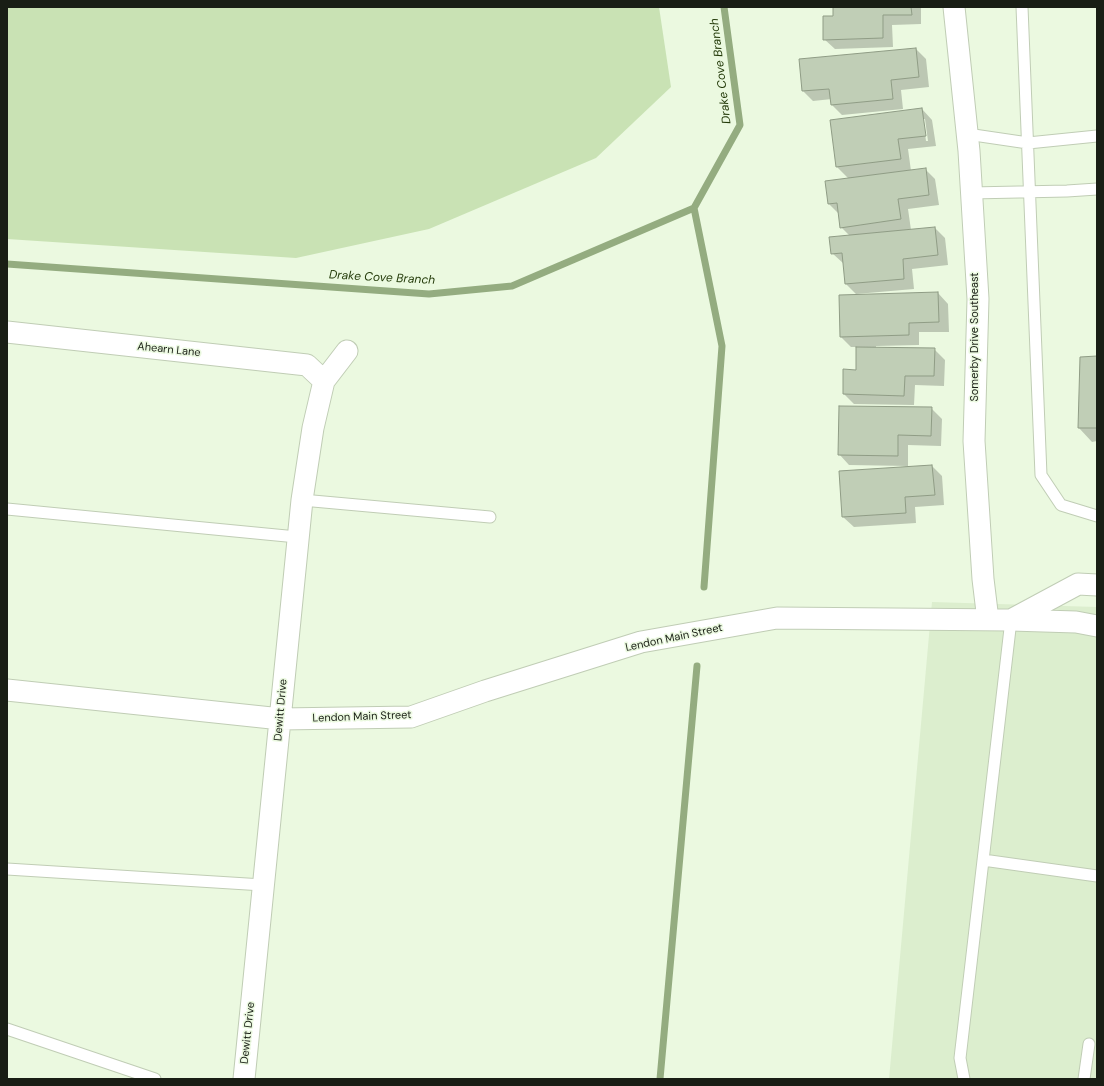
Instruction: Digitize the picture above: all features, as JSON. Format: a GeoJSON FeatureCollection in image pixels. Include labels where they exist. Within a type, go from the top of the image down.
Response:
{"type":"FeatureCollection","features":[{"type":"Feature","properties":{"kind":"street","name":"Somerby Drive Southeast"},"geometry":{"type":"LineString","coordinates":[[954,7],[967,134],[978,299],[974,442],[983,579],[988,620]]}},
{"type":"Feature","properties":{"kind":"street","name":"Ahearn Lane"},"geometry":{"type":"LineString","coordinates":[[7,332],[307,365],[324,381]]}},
{"type":"Feature","properties":{"kind":"street","name":"Dewitt Drive"},"geometry":{"type":"LineString","coordinates":[[244,1079],[281,719],[297,537],[302,500],[313,428],[324,381],[347,351]]}},
{"type":"Feature","properties":{"kind":"street"},"geometry":{"type":"LineString","coordinates":[[1011,620],[1078,584],[1097,585]]}},
{"type":"Feature","properties":{"kind":"street","name":"Lendon Main Street"},"geometry":{"type":"LineString","coordinates":[[7,690],[281,719],[411,716],[641,642],[776,618],[1011,620],[1076,622],[1097,626]]}},
{"type":"Feature","properties":{"kind":"lane"},"geometry":{"type":"LineString","coordinates":[[1022,7],[1041,475],[1061,506],[1097,516]]}},
{"type":"Feature","properties":{"kind":"lane"},"geometry":{"type":"LineString","coordinates":[[967,134],[1028,143],[1097,136]]}},
{"type":"Feature","properties":{"kind":"lane"},"geometry":{"type":"LineString","coordinates":[[971,193],[1097,189]]}},
{"type":"Feature","properties":{"kind":"lane"},"geometry":{"type":"LineString","coordinates":[[302,500],[490,517]]}},
{"type":"Feature","properties":{"kind":"lane"},"geometry":{"type":"LineString","coordinates":[[7,509],[297,537]]}},
{"type":"Feature","properties":{"kind":"lane"},"geometry":{"type":"LineString","coordinates":[[964,1079],[960,1058],[1011,620]]}},
{"type":"Feature","properties":{"kind":"lane"},"geometry":{"type":"LineString","coordinates":[[983,860],[1097,876]]}},
{"type":"Feature","properties":{"kind":"lane"},"geometry":{"type":"LineString","coordinates":[[7,869],[263,886]]}},
{"type":"Feature","properties":{"kind":"lane"},"geometry":{"type":"LineString","coordinates":[[7,1029],[155,1079]]}},
{"type":"Feature","properties":{"kind":"lane"},"geometry":{"type":"LineString","coordinates":[[1084,1079],[1089,1044]]}},
{"type":"Feature","properties":{"kind":"shaded area"},"geometry":{"type":"Polygon","coordinates":[[[7,7],[659,7],[671,87],[596,158],[429,229],[296,258],[7,239],[7,7]]]}},
{"type":"Feature","properties":{"kind":"shaded area"},"geometry":{"type":"Polygon","coordinates":[[[932,602],[1097,607],[1097,1079],[889,1079],[932,602]]]}},
{"type":"Feature","properties":{"kind":"building"},"geometry":{"type":"Polygon","coordinates":[[[833,7],[911,7],[912,15],[883,15],[883,38],[823,40],[823,16],[833,16],[833,7]]]}},
{"type":"Feature","properties":{"kind":"building"},"geometry":{"type":"Polygon","coordinates":[[[916,48],[919,77],[891,80],[893,99],[831,105],[829,89],[802,91],[799,59],[916,48]]]}},
{"type":"Feature","properties":{"kind":"building"},"geometry":{"type":"Polygon","coordinates":[[[922,108],[926,136],[898,139],[901,159],[836,167],[830,120],[922,108]]]}},
{"type":"Feature","properties":{"kind":"building"},"geometry":{"type":"Polygon","coordinates":[[[926,168],[929,195],[898,199],[901,219],[840,228],[837,203],[828,204],[825,181],[926,168]]]}},
{"type":"Feature","properties":{"kind":"building"},"geometry":{"type":"Polygon","coordinates":[[[935,227],[938,255],[903,259],[904,279],[845,284],[842,253],[831,254],[829,237],[935,227]]]}},
{"type":"Feature","properties":{"kind":"building"},"geometry":{"type":"Polygon","coordinates":[[[938,292],[939,322],[909,323],[909,335],[840,337],[839,295],[938,292]]]}},
{"type":"Feature","properties":{"kind":"building"},"geometry":{"type":"Polygon","coordinates":[[[856,347],[935,348],[934,376],[905,376],[904,396],[843,394],[843,369],[856,370],[856,347]]]}},
{"type":"Feature","properties":{"kind":"building"},"geometry":{"type":"Polygon","coordinates":[[[1097,356],[1097,428],[1078,428],[1080,357],[1097,356]]]}},
{"type":"Feature","properties":{"kind":"building"},"geometry":{"type":"Polygon","coordinates":[[[839,406],[932,407],[931,436],[898,435],[898,456],[838,455],[839,406]]]}},
{"type":"Feature","properties":{"kind":"building"},"geometry":{"type":"Polygon","coordinates":[[[932,465],[935,495],[905,497],[906,513],[842,517],[839,471],[932,465]]]}},
{"type":"Feature","properties":{"kind":"waterway","name":"Drake Cove Branch"},"geometry":{"type":"LineString","coordinates":[[7,264],[429,294],[512,286],[694,208],[740,125],[724,7]]}},
{"type":"Feature","properties":{"kind":"waterway"},"geometry":{"type":"LineString","coordinates":[[694,208],[722,346],[704,587]]}},
{"type":"Feature","properties":{"kind":"waterway"},"geometry":{"type":"LineString","coordinates":[[660,1079],[697,666]]}}]}
